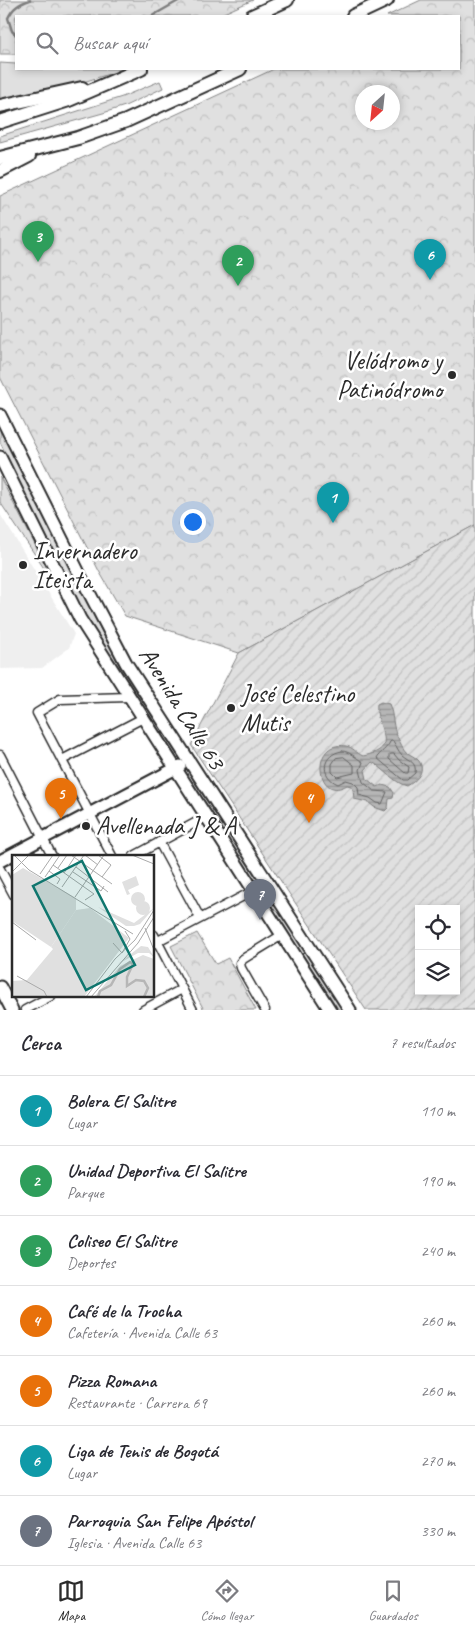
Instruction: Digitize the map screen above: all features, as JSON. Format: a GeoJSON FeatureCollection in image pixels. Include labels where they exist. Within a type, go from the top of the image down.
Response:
{"type":"FeatureCollection","features":[{"type":"Feature","properties":{"kind":"main road"},"geometry":{"type":"LineString","coordinates":[[254,15],[287,0]]}},
{"type":"Feature","properties":{"kind":"main road"},"geometry":{"type":"LineString","coordinates":[[354,15],[387,0]]}},
{"type":"Feature","properties":{"kind":"main road"},"geometry":{"type":"LineString","coordinates":[[0,122],[69,100],[138,70]]}},
{"type":"Feature","properties":{"kind":"main road"},"geometry":{"type":"LineString","coordinates":[[0,158],[52,145],[126,121],[238,70]]}},
{"type":"Feature","properties":{"kind":"main road"},"geometry":{"type":"LineString","coordinates":[[0,106],[114,81]]}},
{"type":"Feature","properties":{"kind":"main road"},"geometry":{"type":"LineString","coordinates":[[0,171],[52,145]]}},
{"type":"Feature","properties":{"kind":"main road","name":"Avenida Calle 63"},"geometry":{"type":"LineString","coordinates":[[0,415],[118,648],[188,762],[350,1010]]}},
{"type":"Feature","properties":{"kind":"main road","name":"Avenida Calle 63"},"geometry":{"type":"LineString","coordinates":[[0,457],[73,607],[330,1010]]}},
{"type":"Feature","properties":{"kind":"main road"},"geometry":{"type":"LineString","coordinates":[[0,861],[188,762]]}},
{"type":"Feature","properties":{"kind":"main road"},"geometry":{"type":"LineString","coordinates":[[0,987],[12,1010]]}},
{"type":"Feature","properties":{"kind":"street"},"geometry":{"type":"LineString","coordinates":[[111,855],[38,713],[60,699],[129,697]]}},
{"type":"Feature","properties":{"kind":"street"},"geometry":{"type":"LineString","coordinates":[[62,760],[143,718]]}},
{"type":"Feature","properties":{"kind":"street"},"geometry":{"type":"LineString","coordinates":[[0,755],[51,855]]}},
{"type":"Feature","properties":{"kind":"street"},"geometry":{"type":"LineString","coordinates":[[136,855],[206,816]]}},
{"type":"Feature","properties":{"kind":"street"},"geometry":{"type":"LineString","coordinates":[[159,842],[200,918]]}},
{"type":"Feature","properties":{"kind":"street"},"geometry":{"type":"LineString","coordinates":[[0,869],[12,891]]}},
{"type":"Feature","properties":{"kind":"street"},"geometry":{"type":"LineString","coordinates":[[193,1010],[155,940],[253,891]]}},
{"type":"Feature","properties":{"kind":"street"},"geometry":{"type":"LineString","coordinates":[[265,1010],[240,963],[242,958],[282,934]]}},
{"type":"Feature","properties":{"kind":"street"},"geometry":{"type":"LineString","coordinates":[[143,1010],[182,988]]}},
{"type":"Feature","properties":{"kind":"street"},"geometry":{"type":"LineString","coordinates":[[25,1010],[47,998]]}},
{"type":"Feature","properties":{"kind":"shaded area"},"geometry":{"type":"Polygon","coordinates":[[[0,514],[74,634],[69,648],[42,668],[0,669],[0,514]]]}},
{"type":"Feature","properties":{"kind":"green space"},"geometry":{"type":"Polygon","coordinates":[[[0,0],[253,0],[219,15],[15,15],[15,54],[0,54],[0,0]]]}},
{"type":"Feature","properties":{"kind":"green space"},"geometry":{"type":"Polygon","coordinates":[[[421,0],[475,0],[475,525],[239,653],[125,616],[99,571],[0,377],[0,196],[272,70],[460,70],[460,15],[389,15],[421,0]]]}},
{"type":"Feature","properties":{"kind":"green space"},"geometry":{"type":"Polygon","coordinates":[[[0,63],[15,64],[15,70],[122,70],[64,88],[0,100],[0,63]]]}},
{"type":"Feature","properties":{"kind":"green space"},"geometry":{"type":"Polygon","coordinates":[[[160,81],[163,88],[125,106],[0,142],[0,136],[122,97],[160,81]]]}},
{"type":"Feature","properties":{"kind":"green space"},"geometry":{"type":"Polygon","coordinates":[[[0,427],[104,636],[178,754],[173,756],[82,613],[0,442],[0,427]]]}},
{"type":"Feature","properties":{"kind":"green space"},"geometry":{"type":"Polygon","coordinates":[[[0,477],[59,591],[0,502],[0,477]]]}},
{"type":"Feature","properties":{"kind":"green space"},"geometry":{"type":"Polygon","coordinates":[[[475,525],[475,1010],[366,1010],[191,745],[239,653],[475,525]]]}},
{"type":"Feature","properties":{"kind":"green space"},"geometry":{"type":"Polygon","coordinates":[[[194,781],[206,799],[211,801],[346,1010],[339,1010],[191,783],[194,781]]]}},
{"type":"Feature","properties":{"kind":"green space"},"geometry":{"type":"Polygon","coordinates":[[[197,933],[216,964],[228,958],[256,1010],[204,1010],[171,946],[197,933]]]}},
{"type":"Feature","properties":{"kind":"water"},"geometry":{"type":"Polygon","coordinates":[[[381,702],[389,704],[396,734],[406,752],[415,757],[421,765],[421,772],[417,779],[407,786],[398,782],[372,762],[365,770],[367,779],[377,787],[382,785],[390,787],[394,793],[393,798],[389,799],[388,808],[385,811],[374,807],[368,802],[354,799],[351,786],[347,785],[337,788],[329,786],[323,779],[321,770],[322,760],[326,752],[334,746],[346,746],[363,756],[382,748],[384,736],[377,713],[377,704],[381,702]]]}},
{"type":"Feature","properties":{"kind":"waterway"},"geometry":{"type":"LineString","coordinates":[[15,34],[12,31],[8,18],[17,6],[30,0]]}},
{"type":"Feature","properties":{"kind":"waterway"},"geometry":{"type":"LineString","coordinates":[[154,15],[180,0]]}},
{"type":"Feature","properties":{"kind":"place","name":"Coliseo El Salitre"},"geometry":{"type":"Point","coordinates":[38,262]}},
{"type":"Feature","properties":{"kind":"place","name":"Liga de Tenis de Bogotá"},"geometry":{"type":"Point","coordinates":[430,280]}},
{"type":"Feature","properties":{"kind":"place","name":"Unidad Deportiva El Salitre"},"geometry":{"type":"Point","coordinates":[238,286]}},
{"type":"Feature","properties":{"kind":"place","name":"Velódromo y Patinódromo"},"geometry":{"type":"Point","coordinates":[452,375]}},
{"type":"Feature","properties":{"kind":"place","name":"Bolera El Salitre"},"geometry":{"type":"Point","coordinates":[333,523]}},
{"type":"Feature","properties":{"kind":"place","name":"Invernadero Iteista"},"geometry":{"type":"Point","coordinates":[23,565]}},
{"type":"Feature","properties":{"kind":"place","name":"José Celestino Mutis"},"geometry":{"type":"Point","coordinates":[231,708]}},
{"type":"Feature","properties":{"kind":"place","name":"Pizza Romana"},"geometry":{"type":"Point","coordinates":[61,819]}},
{"type":"Feature","properties":{"kind":"place","name":"Café de la Trocha"},"geometry":{"type":"Point","coordinates":[309,823]}},
{"type":"Feature","properties":{"kind":"place","name":"Avellenada J & A"},"geometry":{"type":"Point","coordinates":[86,826]}},
{"type":"Feature","properties":{"kind":"place","name":"Parroquia San Felipe Apóstol"},"geometry":{"type":"Point","coordinates":[260,920]}}]}
